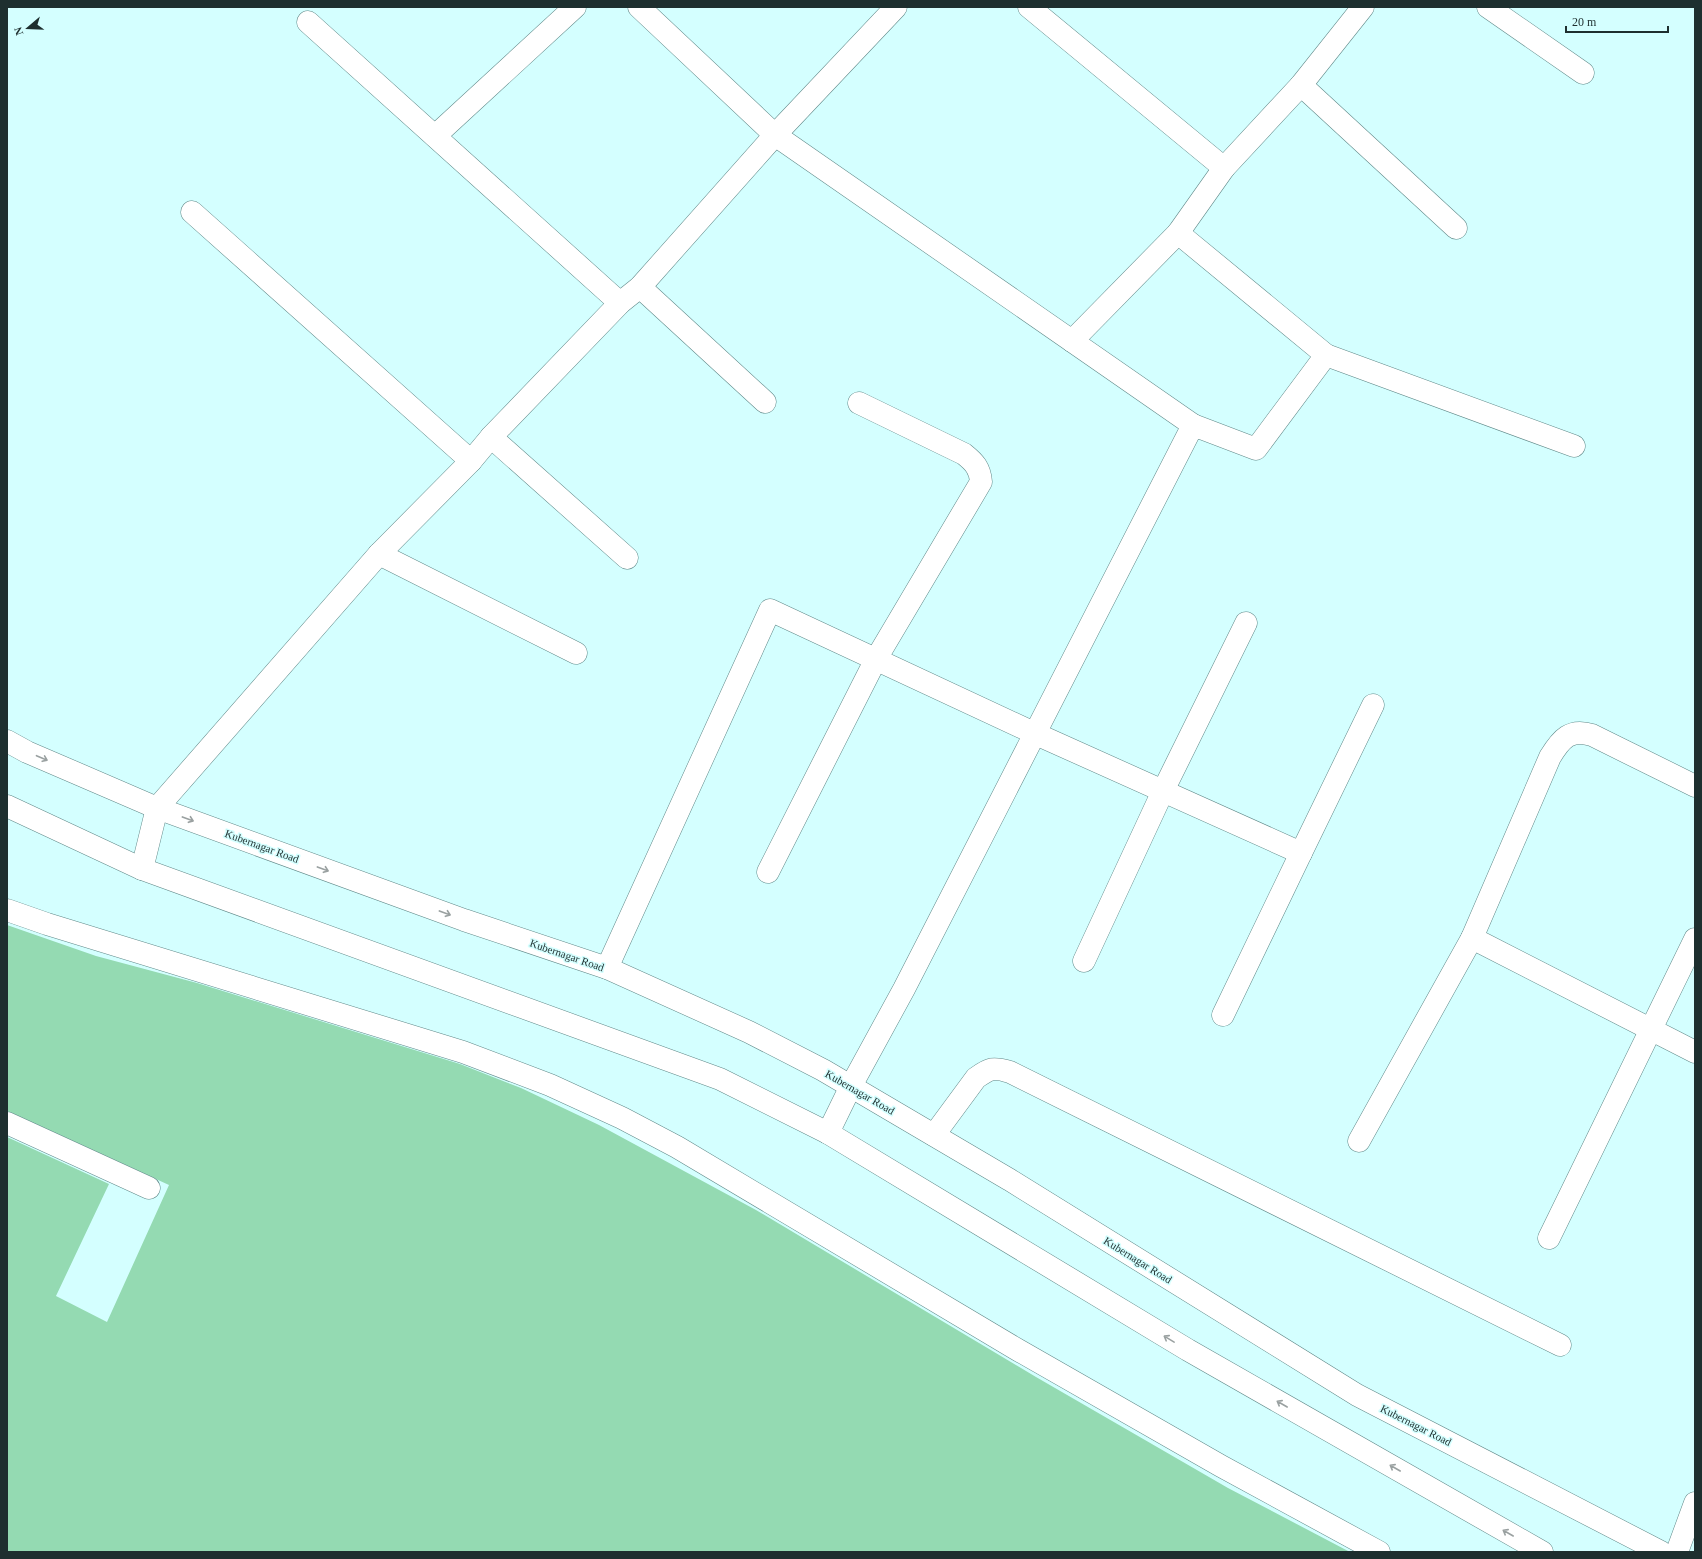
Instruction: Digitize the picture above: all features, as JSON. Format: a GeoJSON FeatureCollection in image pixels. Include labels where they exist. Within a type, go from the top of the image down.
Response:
{"type":"FeatureCollection","features":[{"type":"Feature","properties":{"kind":"street"},"geometry":{"type":"LineString","coordinates":[[435,136],[575,7]]}},
{"type":"Feature","properties":{"kind":"street"},"geometry":{"type":"LineString","coordinates":[[639,7],[775,135],[1193,425],[1256,449],[1326,355]]}},
{"type":"Feature","properties":{"kind":"street"},"geometry":{"type":"LineString","coordinates":[[142,869],[157,808],[379,554],[471,461],[491,436],[620,303],[640,287],[775,135],[896,7]]}},
{"type":"Feature","properties":{"kind":"street"},"geometry":{"type":"LineString","coordinates":[[1029,7],[1224,168]]}},
{"type":"Feature","properties":{"kind":"street"},"geometry":{"type":"LineString","coordinates":[[1072,341],[1178,233],[1224,168],[1300,85],[1363,7]]}},
{"type":"Feature","properties":{"kind":"street"},"geometry":{"type":"LineString","coordinates":[[1488,7],[1583,73]]}},
{"type":"Feature","properties":{"kind":"street"},"geometry":{"type":"LineString","coordinates":[[308,22],[620,303]]}},
{"type":"Feature","properties":{"kind":"street"},"geometry":{"type":"LineString","coordinates":[[1300,85],[1456,228]]}},
{"type":"Feature","properties":{"kind":"street"},"geometry":{"type":"LineString","coordinates":[[192,212],[471,461]]}},
{"type":"Feature","properties":{"kind":"street"},"geometry":{"type":"LineString","coordinates":[[1178,233],[1326,355],[1574,446]]}},
{"type":"Feature","properties":{"kind":"street"},"geometry":{"type":"LineString","coordinates":[[640,287],[765,402]]}},
{"type":"Feature","properties":{"kind":"street"},"geometry":{"type":"LineString","coordinates":[[768,872],[876,659],[981,482],[980,472],[976,464],[964,454],[858,403]]}},
{"type":"Feature","properties":{"kind":"street"},"geometry":{"type":"LineString","coordinates":[[828,1133],[851,1086],[904,990],[1036,734],[1193,425]]}},
{"type":"Feature","properties":{"kind":"street"},"geometry":{"type":"LineString","coordinates":[[491,436],[627,558]]}},
{"type":"Feature","properties":{"kind":"street"},"geometry":{"type":"LineString","coordinates":[[379,554],[576,653]]}},
{"type":"Feature","properties":{"kind":"street"},"geometry":{"type":"LineString","coordinates":[[607,968],[770,610],[1036,734],[1301,853]]}},
{"type":"Feature","properties":{"kind":"street"},"geometry":{"type":"LineString","coordinates":[[1084,961],[1163,792],[1246,623]]}},
{"type":"Feature","properties":{"kind":"street"},"geometry":{"type":"LineString","coordinates":[[1223,1015],[1373,705]]}},
{"type":"Feature","properties":{"kind":"street"},"geometry":{"type":"LineString","coordinates":[[1359,1141],[1472,938],[1550,757],[1558,744],[1573,733],[1581,732],[1592,735],[1695,786]]}},
{"type":"Feature","properties":{"kind":"street","name":"Kubernagar Road"},"geometry":{"type":"LineString","coordinates":[[7,741],[27,752],[157,808],[464,920],[607,968],[749,1032],[851,1086],[1010,1180],[1357,1395],[1661,1552]]}},
{"type":"Feature","properties":{"kind":"street"},"geometry":{"type":"LineString","coordinates":[[7,806],[142,869],[720,1079],[828,1133],[1188,1350],[1542,1552]]}},
{"type":"Feature","properties":{"kind":"street"},"geometry":{"type":"LineString","coordinates":[[7,910],[46,924],[463,1052],[550,1085],[622,1118],[677,1147],[1032,1358],[1221,1466],[1379,1552]]}},
{"type":"Feature","properties":{"kind":"street"},"geometry":{"type":"LineString","coordinates":[[1472,938],[1695,1052]]}},
{"type":"Feature","properties":{"kind":"street"},"geometry":{"type":"LineString","coordinates":[[1549,1238],[1695,939]]}},
{"type":"Feature","properties":{"kind":"street"},"geometry":{"type":"LineString","coordinates":[[934,1135],[976,1078],[985,1072],[996,1068],[1010,1072],[1560,1345]]}},
{"type":"Feature","properties":{"kind":"street"},"geometry":{"type":"LineString","coordinates":[[7,1123],[149,1188]]}},
{"type":"Feature","properties":{"kind":"street"},"geometry":{"type":"LineString","coordinates":[[1677,1552],[1695,1503]]}},
{"type":"Feature","properties":{"kind":"green space"},"geometry":{"type":"Polygon","coordinates":[[[7,925],[96,956],[197,983],[460,1064],[521,1088],[599,1125],[756,1210],[1036,1377],[1228,1488],[1350,1552],[7,1552],[7,1137],[109,1184],[56,1296],[107,1322],[169,1185],[7,1111],[7,925]]]}}]}
